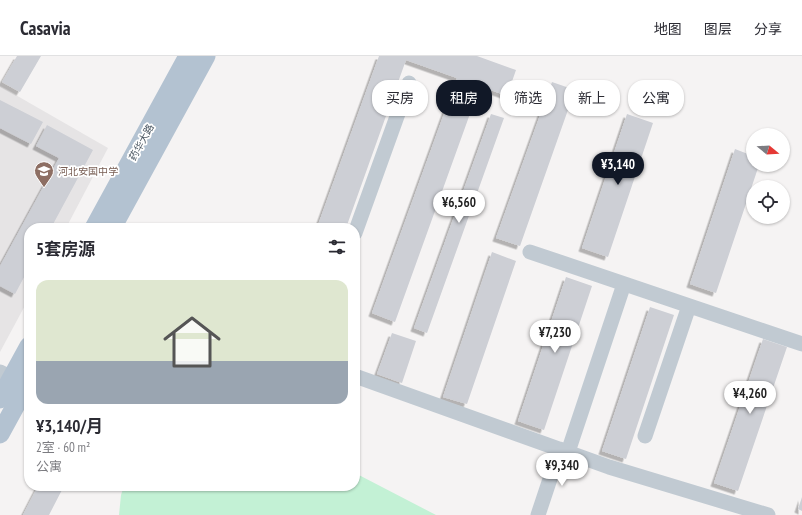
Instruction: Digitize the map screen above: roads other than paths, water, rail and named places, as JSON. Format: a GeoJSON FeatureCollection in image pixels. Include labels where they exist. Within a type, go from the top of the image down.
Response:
{"type":"FeatureCollection","features":[{"type":"Feature","properties":{"kind":"main road","name":"药华大路"},"geometry":{"type":"LineString","coordinates":[[97,223],[188,56]]}},
{"type":"Feature","properties":{"kind":"main road","name":"药华大路"},"geometry":{"type":"LineString","coordinates":[[115,223],[206,56]]}},
{"type":"Feature","properties":{"kind":"main road"},"geometry":{"type":"LineString","coordinates":[[0,399],[14,377],[24,356]]}},
{"type":"Feature","properties":{"kind":"main road"},"geometry":{"type":"LineString","coordinates":[[0,434],[14,377]]}},
{"type":"Feature","properties":{"kind":"street"},"geometry":{"type":"LineString","coordinates":[[359,223],[397,116]]}},
{"type":"Feature","properties":{"kind":"street"},"geometry":{"type":"LineString","coordinates":[[530,252],[802,344]]}},
{"type":"Feature","properties":{"kind":"street"},"geometry":{"type":"LineString","coordinates":[[538,515],[564,451],[624,284]]}},
{"type":"Feature","properties":{"kind":"street"},"geometry":{"type":"LineString","coordinates":[[645,436],[689,306]]}},
{"type":"Feature","properties":{"kind":"street"},"geometry":{"type":"LineString","coordinates":[[360,378],[609,467],[768,515]]}},
{"type":"Feature","properties":{"kind":"place","name":"河北安国中学"},"geometry":{"type":"Point","coordinates":[44,188]}}]}
